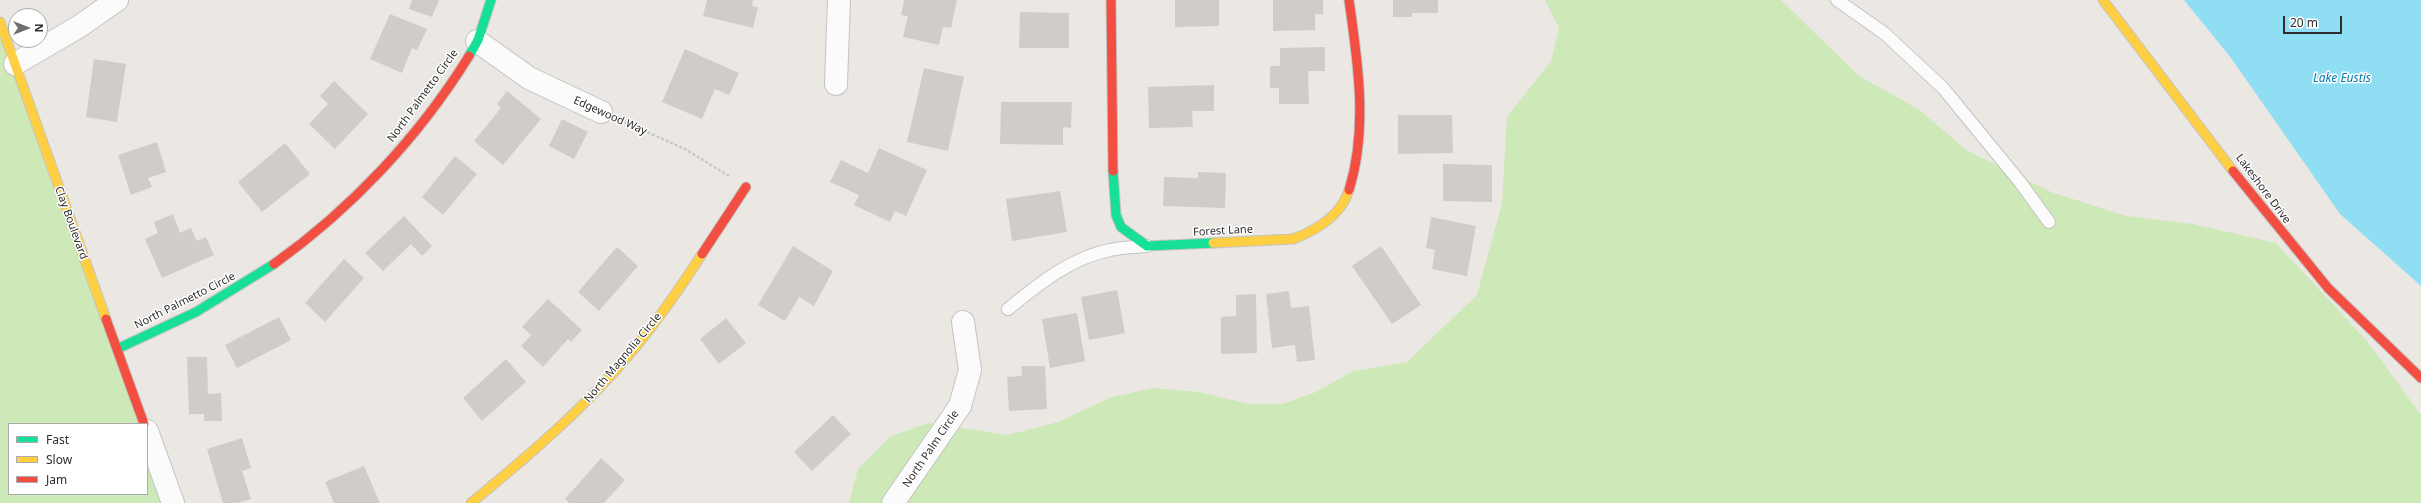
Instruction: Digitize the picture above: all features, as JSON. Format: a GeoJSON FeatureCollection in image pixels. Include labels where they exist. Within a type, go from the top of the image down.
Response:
{"type":"FeatureCollection","features":[{"type":"Feature","properties":{"kind":"street"},"geometry":{"type":"LineString","coordinates":[[15,64],[80,26],[117,0]]}},
{"type":"Feature","properties":{"kind":"street","name":"North Palmetto Circle"},"geometry":{"type":"LineString","coordinates":[[117,349],[196,312],[256,277],[305,243],[340,213],[381,171],[416,130],[477,41],[491,0]]}},
{"type":"Feature","properties":{"kind":"street"},"geometry":{"type":"LineString","coordinates":[[836,84],[839,0]]}},
{"type":"Feature","properties":{"kind":"street"},"geometry":{"type":"LineString","coordinates":[[1111,0],[1113,191],[1116,215],[1121,227],[1147,246]]}},
{"type":"Feature","properties":{"kind":"street","name":"Forest Lane"},"geometry":{"type":"LineString","coordinates":[[1147,246],[1293,239],[1316,230],[1335,214],[1345,197],[1354,172],[1359,140],[1360,89],[1349,0]]}},
{"type":"Feature","properties":{"kind":"street","name":"Lakeshore Drive"},"geometry":{"type":"LineString","coordinates":[[2103,0],[2144,50],[2271,220],[2328,288],[2421,378]]}},
{"type":"Feature","properties":{"kind":"street","name":"Clay Boulevard"},"geometry":{"type":"LineString","coordinates":[[0,22],[144,423]]}},
{"type":"Feature","properties":{"kind":"street","name":"Edgewood Way"},"geometry":{"type":"LineString","coordinates":[[477,41],[529,78],[601,112]]}},
{"type":"Feature","properties":{"kind":"street","name":"North Magnolia Circle"},"geometry":{"type":"LineString","coordinates":[[471,503],[533,452],[584,404],[618,367],[668,305],[746,187]]}},
{"type":"Feature","properties":{"kind":"street","name":"North Palm Circle"},"geometry":{"type":"LineString","coordinates":[[893,503],[960,406],[970,370],[964,322]]}},
{"type":"Feature","properties":{"kind":"street"},"geometry":{"type":"LineString","coordinates":[[148,434],[173,503]]}},
{"type":"Feature","properties":{"kind":"lane"},"geometry":{"type":"LineString","coordinates":[[1837,0],[1884,33],[1943,88],[2020,182],[2049,222]]}},
{"type":"Feature","properties":{"kind":"lane"},"geometry":{"type":"LineString","coordinates":[[1008,309],[1040,283],[1073,263],[1111,250],[1147,246]]}},
{"type":"Feature","properties":{"kind":"path","name":"Edgewood Way"},"geometry":{"type":"LineString","coordinates":[[601,112],[685,149],[746,187]]}},
{"type":"Feature","properties":{"kind":"green space"},"geometry":{"type":"Polygon","coordinates":[[[1545,0],[1781,0],[1859,76],[1918,109],[1968,151],[2051,192],[2126,216],[2193,224],[2276,243],[2367,341],[2421,415],[2421,503],[849,503],[858,469],[891,436],[929,423],[1008,435],[1058,422],[1112,397],[1153,388],[1199,392],[1249,404],[1283,404],[1316,392],[1353,371],[1407,362],[1477,295],[1502,203],[1507,117],[1551,61],[1559,28],[1545,0]]]}},
{"type":"Feature","properties":{"kind":"green space"},"geometry":{"type":"Polygon","coordinates":[[[0,30],[143,423],[8,423],[8,495],[148,495],[148,438],[170,503],[0,503],[0,30]]]}},
{"type":"Feature","properties":{"kind":"water","name":"Lake Eustis"},"geometry":{"type":"Polygon","coordinates":[[[2184,0],[2421,0],[2421,286],[2340,214],[2231,58],[2184,0]]]}},
{"type":"Feature","properties":{"kind":"building"},"geometry":{"type":"Polygon","coordinates":[[[412,0],[439,0],[432,17],[409,9],[412,0]]]}},
{"type":"Feature","properties":{"kind":"building"},"geometry":{"type":"Polygon","coordinates":[[[707,0],[753,0],[752,6],[758,7],[753,28],[703,16],[707,0]]]}},
{"type":"Feature","properties":{"kind":"building"},"geometry":{"type":"Polygon","coordinates":[[[904,0],[957,0],[951,28],[943,27],[939,45],[903,37],[908,16],[901,15],[904,0]]]}},
{"type":"Feature","properties":{"kind":"building"},"geometry":{"type":"Polygon","coordinates":[[[1175,0],[1219,0],[1219,26],[1175,27],[1175,0]]]}},
{"type":"Feature","properties":{"kind":"building"},"geometry":{"type":"Polygon","coordinates":[[[1273,0],[1323,0],[1323,14],[1315,14],[1315,30],[1273,31],[1273,0]]]}},
{"type":"Feature","properties":{"kind":"building"},"geometry":{"type":"Polygon","coordinates":[[[1393,0],[1438,0],[1438,13],[1412,13],[1412,17],[1393,17],[1393,0]]]}},
{"type":"Feature","properties":{"kind":"building"},"geometry":{"type":"Polygon","coordinates":[[[1020,12],[1069,13],[1069,48],[1019,48],[1020,12]]]}},
{"type":"Feature","properties":{"kind":"building"},"geometry":{"type":"Polygon","coordinates":[[[390,14],[427,29],[417,50],[412,48],[402,73],[370,59],[390,14]]]}},
{"type":"Feature","properties":{"kind":"building"},"geometry":{"type":"Polygon","coordinates":[[[1325,47],[1325,71],[1308,71],[1309,104],[1279,104],[1279,88],[1270,88],[1270,66],[1280,66],[1280,48],[1325,47]]]}},
{"type":"Feature","properties":{"kind":"building"},"geometry":{"type":"Polygon","coordinates":[[[685,49],[739,73],[729,95],[715,89],[702,119],[662,102],[685,49]]]}},
{"type":"Feature","properties":{"kind":"building"},"geometry":{"type":"Polygon","coordinates":[[[94,59],[126,64],[117,122],[86,117],[94,59]]]}},
{"type":"Feature","properties":{"kind":"building"},"geometry":{"type":"Polygon","coordinates":[[[924,68],[964,77],[948,151],[907,142],[924,68]]]}},
{"type":"Feature","properties":{"kind":"building"},"geometry":{"type":"Polygon","coordinates":[[[334,81],[368,114],[335,149],[309,124],[328,104],[320,96],[334,81]]]}},
{"type":"Feature","properties":{"kind":"building"},"geometry":{"type":"Polygon","coordinates":[[[1214,85],[1214,111],[1192,111],[1193,127],[1149,128],[1148,87],[1214,85]]]}},
{"type":"Feature","properties":{"kind":"building"},"geometry":{"type":"Polygon","coordinates":[[[507,91],[541,119],[503,165],[474,141],[501,108],[497,104],[507,91]]]}},
{"type":"Feature","properties":{"kind":"building"},"geometry":{"type":"Polygon","coordinates":[[[1001,102],[1072,102],[1071,128],[1063,127],[1063,145],[1000,144],[1001,102]]]}},
{"type":"Feature","properties":{"kind":"building"},"geometry":{"type":"Polygon","coordinates":[[[1398,115],[1452,115],[1453,153],[1398,154],[1398,115]]]}},
{"type":"Feature","properties":{"kind":"building"},"geometry":{"type":"Polygon","coordinates":[[[562,119],[588,132],[574,159],[549,146],[562,119]]]}},
{"type":"Feature","properties":{"kind":"building"},"geometry":{"type":"Polygon","coordinates":[[[157,142],[166,172],[148,178],[152,187],[131,195],[118,155],[157,142]]]}},
{"type":"Feature","properties":{"kind":"building"},"geometry":{"type":"Polygon","coordinates":[[[285,143],[310,174],[262,212],[238,182],[285,143]]]}},
{"type":"Feature","properties":{"kind":"building"},"geometry":{"type":"Polygon","coordinates":[[[879,148],[927,170],[906,216],[895,211],[890,222],[854,205],[859,195],[830,182],[841,160],[868,173],[879,148]]]}},
{"type":"Feature","properties":{"kind":"building"},"geometry":{"type":"Polygon","coordinates":[[[455,156],[477,174],[443,215],[422,197],[455,156]]]}},
{"type":"Feature","properties":{"kind":"building"},"geometry":{"type":"Polygon","coordinates":[[[1443,164],[1492,165],[1492,202],[1443,201],[1443,164]]]}},
{"type":"Feature","properties":{"kind":"building"},"geometry":{"type":"Polygon","coordinates":[[[1198,172],[1226,173],[1225,208],[1163,206],[1164,177],[1198,178],[1198,172]]]}},
{"type":"Feature","properties":{"kind":"building"},"geometry":{"type":"Polygon","coordinates":[[[1060,191],[1067,232],[1012,241],[1006,199],[1060,191]]]}},
{"type":"Feature","properties":{"kind":"building"},"geometry":{"type":"Polygon","coordinates":[[[173,214],[180,233],[191,228],[197,241],[206,237],[214,255],[162,278],[145,239],[158,233],[154,222],[173,214]]]}},
{"type":"Feature","properties":{"kind":"building"},"geometry":{"type":"Polygon","coordinates":[[[404,216],[432,246],[422,256],[411,244],[383,271],[365,253],[404,216]]]}},
{"type":"Feature","properties":{"kind":"building"},"geometry":{"type":"Polygon","coordinates":[[[1431,217],[1476,226],[1467,276],[1432,269],[1435,250],[1426,248],[1431,217]]]}},
{"type":"Feature","properties":{"kind":"building"},"geometry":{"type":"Polygon","coordinates":[[[793,246],[833,271],[814,306],[799,297],[785,321],[758,305],[793,246]]]}},
{"type":"Feature","properties":{"kind":"building"},"geometry":{"type":"Polygon","coordinates":[[[1381,246],[1421,305],[1392,324],[1352,266],[1381,246]]]}},
{"type":"Feature","properties":{"kind":"building"},"geometry":{"type":"Polygon","coordinates":[[[617,247],[638,266],[599,311],[578,292],[617,247]]]}},
{"type":"Feature","properties":{"kind":"building"},"geometry":{"type":"Polygon","coordinates":[[[344,259],[364,278],[325,322],[305,303],[344,259]]]}},
{"type":"Feature","properties":{"kind":"building"},"geometry":{"type":"Polygon","coordinates":[[[1117,290],[1125,333],[1089,340],[1081,297],[1117,290]]]}},
{"type":"Feature","properties":{"kind":"building"},"geometry":{"type":"Polygon","coordinates":[[[1289,291],[1291,308],[1309,306],[1315,360],[1297,362],[1295,345],[1272,348],[1266,294],[1289,291]]]}},
{"type":"Feature","properties":{"kind":"building"},"geometry":{"type":"Polygon","coordinates":[[[1256,294],[1257,353],[1221,354],[1221,317],[1236,316],[1236,295],[1256,294]]]}},
{"type":"Feature","properties":{"kind":"building"},"geometry":{"type":"Polygon","coordinates":[[[548,299],[582,330],[571,342],[568,339],[543,367],[521,346],[531,335],[522,327],[548,299]]]}},
{"type":"Feature","properties":{"kind":"building"},"geometry":{"type":"Polygon","coordinates":[[[1077,313],[1085,361],[1050,368],[1042,319],[1077,313]]]}},
{"type":"Feature","properties":{"kind":"building"},"geometry":{"type":"Polygon","coordinates":[[[279,317],[291,340],[237,368],[225,345],[279,317]]]}},
{"type":"Feature","properties":{"kind":"building"},"geometry":{"type":"Polygon","coordinates":[[[726,318],[746,343],[719,364],[700,339],[726,318]]]}},
{"type":"Feature","properties":{"kind":"building"},"geometry":{"type":"Polygon","coordinates":[[[187,357],[207,357],[208,394],[221,393],[222,421],[204,421],[204,414],[189,414],[187,357]]]}},
{"type":"Feature","properties":{"kind":"building"},"geometry":{"type":"Polygon","coordinates":[[[506,359],[526,382],[482,421],[463,398],[506,359]]]}},
{"type":"Feature","properties":{"kind":"building"},"geometry":{"type":"Polygon","coordinates":[[[1021,366],[1045,366],[1047,409],[1009,411],[1007,377],[1022,376],[1021,366]]]}},
{"type":"Feature","properties":{"kind":"building"},"geometry":{"type":"Polygon","coordinates":[[[833,415],[851,434],[812,471],[794,452],[833,415]]]}},
{"type":"Feature","properties":{"kind":"building"},"geometry":{"type":"Polygon","coordinates":[[[242,438],[251,468],[242,471],[251,499],[237,503],[223,503],[207,449],[242,438]]]}},
{"type":"Feature","properties":{"kind":"building"},"geometry":{"type":"Polygon","coordinates":[[[601,458],[625,480],[604,503],[569,503],[565,499],[601,458]]]}},
{"type":"Feature","properties":{"kind":"building"},"geometry":{"type":"Polygon","coordinates":[[[364,466],[380,503],[334,503],[325,482],[364,466]]]}},
{"type":"Feature","properties":{"kind":"traffic: fast"},"geometry":{"type":"LineString","coordinates":[[469,56],[478,40],[491,0]]}},
{"type":"Feature","properties":{"kind":"traffic: fast"},"geometry":{"type":"LineString","coordinates":[[1113,171],[1116,215],[1121,227],[1147,246],[1213,243]]}},
{"type":"Feature","properties":{"kind":"traffic: fast"},"geometry":{"type":"LineString","coordinates":[[117,349],[196,312],[274,264]]}},
{"type":"Feature","properties":{"kind":"traffic: slow"},"geometry":{"type":"LineString","coordinates":[[2103,0],[2233,171]]}},
{"type":"Feature","properties":{"kind":"traffic: slow"},"geometry":{"type":"LineString","coordinates":[[0,22],[106,319]]}},
{"type":"Feature","properties":{"kind":"traffic: slow"},"geometry":{"type":"LineString","coordinates":[[1213,243],[1293,239],[1311,231],[1334,215],[1345,199],[1349,190]]}},
{"type":"Feature","properties":{"kind":"traffic: slow"},"geometry":{"type":"LineString","coordinates":[[471,503],[521,461],[585,403],[614,372],[654,323],[702,254]]}},
{"type":"Feature","properties":{"kind":"traffic: jam"},"geometry":{"type":"LineString","coordinates":[[1111,0],[1113,171]]}},
{"type":"Feature","properties":{"kind":"traffic: jam"},"geometry":{"type":"LineString","coordinates":[[1349,0],[1358,72],[1360,120],[1355,167],[1349,190]]}},
{"type":"Feature","properties":{"kind":"traffic: jam"},"geometry":{"type":"LineString","coordinates":[[274,264],[330,220],[382,170],[428,115],[469,56]]}},
{"type":"Feature","properties":{"kind":"traffic: jam"},"geometry":{"type":"LineString","coordinates":[[2233,171],[2328,288],[2421,378]]}},
{"type":"Feature","properties":{"kind":"traffic: jam"},"geometry":{"type":"LineString","coordinates":[[702,254],[746,187]]}},
{"type":"Feature","properties":{"kind":"traffic: jam"},"geometry":{"type":"LineString","coordinates":[[106,319],[144,423]]}}]}
